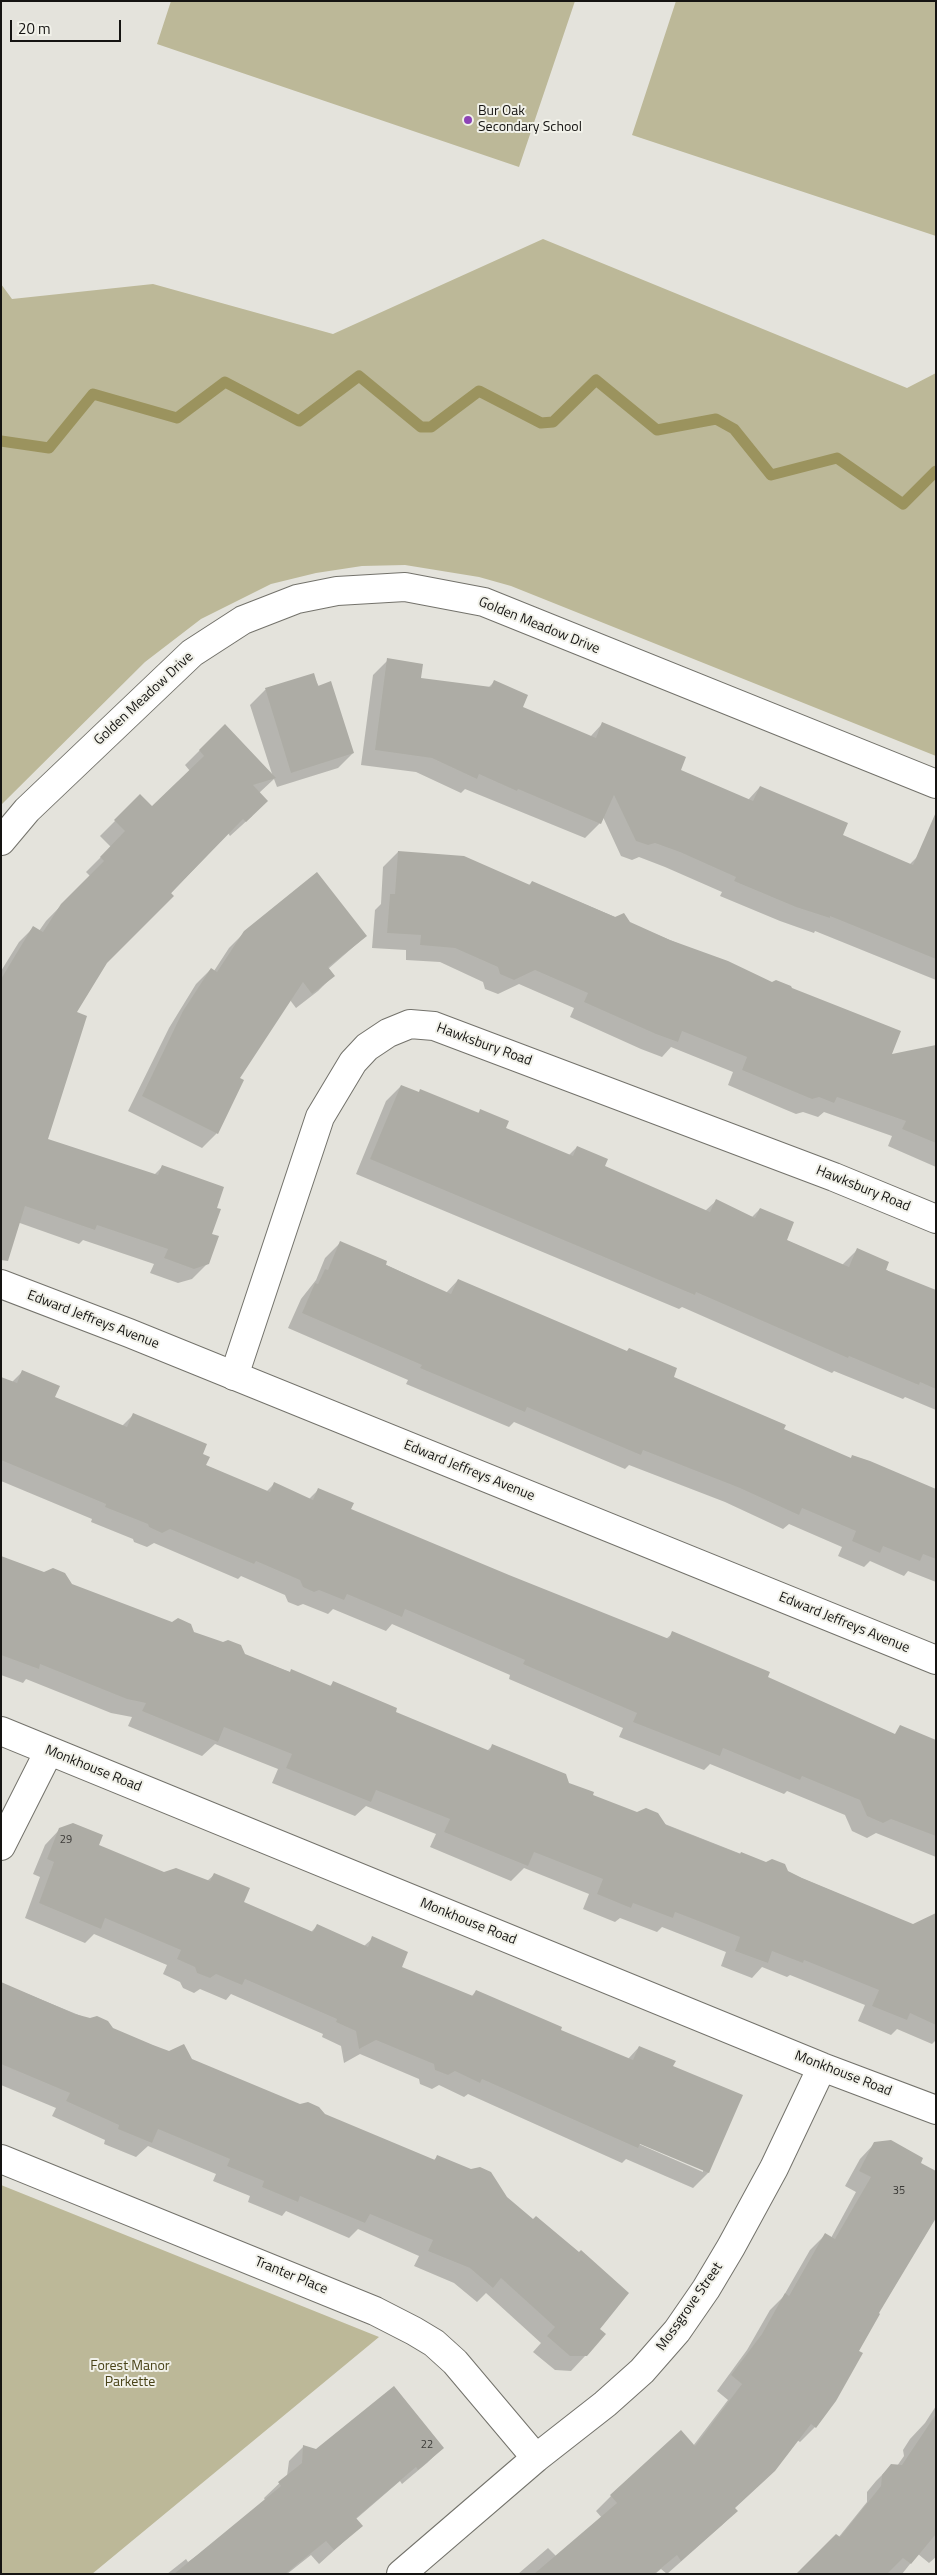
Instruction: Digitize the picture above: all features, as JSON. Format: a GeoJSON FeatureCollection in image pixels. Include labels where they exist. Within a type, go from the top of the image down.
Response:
{"type":"FeatureCollection","features":[{"type":"Feature","properties":{"kind":"street","name":"Golden Meadow Drive"},"geometry":{"type":"LineString","coordinates":[[1,841],[27,810],[192,653],[243,620],[297,599],[337,591],[405,588],[484,602],[936,784]]}},
{"type":"Feature","properties":{"kind":"street","name":"Hawksbury Road"},"geometry":{"type":"LineString","coordinates":[[234,1376],[320,1118],[353,1062],[367,1047],[388,1033],[410,1024],[434,1026],[834,1177],[936,1219]]}},
{"type":"Feature","properties":{"kind":"street","name":"Edward Jeffreys Avenue"},"geometry":{"type":"LineString","coordinates":[[1,1284],[234,1376],[936,1660]]}},
{"type":"Feature","properties":{"kind":"street","name":"Monkhouse Road"},"geometry":{"type":"LineString","coordinates":[[1,1731],[822,2067],[936,2110]]}},
{"type":"Feature","properties":{"kind":"street"},"geometry":{"type":"LineString","coordinates":[[1,1846],[49,1751]]}},
{"type":"Feature","properties":{"kind":"street","name":"Mossgrove Street"},"geometry":{"type":"LineString","coordinates":[[401,2574],[536,2458],[642,2371],[676,2331],[706,2289],[731,2247],[774,2168],[822,2067]]}},
{"type":"Feature","properties":{"kind":"street","name":"Tranter Place"},"geometry":{"type":"LineString","coordinates":[[1,2160],[375,2310],[414,2331],[434,2343],[455,2362],[536,2458]]}},
{"type":"Feature","properties":{"kind":"green space"},"geometry":{"type":"Polygon","coordinates":[[[171,1],[575,1],[519,167],[157,44],[171,1]]]}},
{"type":"Feature","properties":{"kind":"green space"},"geometry":{"type":"Polygon","coordinates":[[[676,1],[936,1],[936,236],[632,135],[676,1]]]}},
{"type":"Feature","properties":{"kind":"green space"},"geometry":{"type":"Polygon","coordinates":[[[543,239],[907,388],[936,373],[936,756],[511,586],[479,577],[405,565],[362,566],[316,573],[271,584],[201,619],[145,662],[1,805],[1,284],[12,299],[153,284],[333,334],[543,239]]]}},
{"type":"Feature","properties":{"kind":"green space","name":"Forest Manor Parkette"},"geometry":{"type":"Polygon","coordinates":[[[1,2185],[379,2337],[92,2574],[1,2574],[1,2185]]]}},
{"type":"Feature","properties":{"kind":"building"},"geometry":{"type":"Polygon","coordinates":[[[387,658],[423,664],[421,678],[491,687],[494,680],[528,695],[523,707],[596,738],[602,722],[686,757],[681,770],[753,801],[760,786],[848,823],[843,835],[913,865],[936,812],[936,959],[830,916],[830,918],[796,907],[734,881],[736,877],[680,852],[655,843],[648,845],[636,841],[614,795],[601,824],[479,774],[477,779],[432,758],[375,750],[387,658]]]}},
{"type":"Feature","properties":{"kind":"building"},"geometry":{"type":"Polygon","coordinates":[[[314,673],[318,686],[331,681],[354,753],[291,773],[265,688],[314,673]]]}},
{"type":"Feature","properties":{"kind":"building"},"geometry":{"type":"Polygon","coordinates":[[[225,724],[276,778],[253,785],[268,801],[246,822],[243,819],[171,893],[174,896],[107,963],[77,1012],[87,1016],[48,1139],[158,1175],[162,1165],[224,1187],[217,1208],[221,1209],[212,1234],[219,1236],[209,1264],[194,1269],[164,1258],[168,1249],[97,1225],[95,1230],[25,1206],[8,1261],[1,1260],[1,979],[33,926],[43,932],[61,904],[104,861],[100,857],[125,831],[114,820],[140,794],[152,806],[204,756],[199,750],[225,724]]]}},
{"type":"Feature","properties":{"kind":"building"},"geometry":{"type":"Polygon","coordinates":[[[398,851],[464,856],[530,885],[532,881],[615,917],[624,913],[630,922],[670,940],[728,961],[772,982],[776,980],[901,1031],[892,1054],[936,1045],[936,1143],[902,1129],[906,1121],[837,1097],[834,1103],[819,1097],[812,1099],[742,1070],[747,1057],[682,1031],[678,1042],[656,1034],[584,1002],[588,993],[535,970],[514,980],[500,974],[498,967],[455,948],[420,945],[421,935],[387,933],[390,894],[395,894],[398,851]]]}},
{"type":"Feature","properties":{"kind":"building"},"geometry":{"type":"Polygon","coordinates":[[[317,872],[367,936],[328,967],[335,976],[312,994],[303,982],[240,1078],[244,1080],[218,1134],[142,1096],[183,1011],[211,968],[217,972],[244,931],[317,872]]]}},
{"type":"Feature","properties":{"kind":"building"},"geometry":{"type":"Polygon","coordinates":[[[401,1085],[419,1092],[420,1089],[479,1113],[480,1109],[509,1121],[506,1128],[573,1156],[577,1146],[608,1159],[605,1166],[710,1212],[716,1199],[755,1218],[760,1208],[794,1222],[787,1240],[849,1267],[857,1248],[889,1262],[886,1270],[936,1290],[936,1389],[920,1382],[919,1385],[849,1356],[848,1358],[696,1292],[695,1295],[370,1159],[401,1085]]]}},
{"type":"Feature","properties":{"kind":"building"},"geometry":{"type":"Polygon","coordinates":[[[340,1241],[387,1261],[386,1265],[451,1294],[458,1279],[627,1351],[629,1348],[677,1368],[674,1377],[786,1425],[784,1429],[851,1458],[852,1455],[870,1461],[936,1489],[936,1559],[923,1554],[920,1561],[883,1546],[880,1553],[852,1541],[856,1531],[802,1508],[799,1515],[740,1488],[643,1450],[641,1455],[527,1407],[525,1412],[420,1368],[422,1365],[302,1313],[315,1283],[318,1284],[325,1269],[328,1270],[340,1241]]]}},
{"type":"Feature","properties":{"kind":"building"},"geometry":{"type":"Polygon","coordinates":[[[22,1370],[60,1386],[55,1397],[127,1427],[133,1413],[207,1444],[203,1454],[210,1457],[206,1465],[270,1492],[274,1482],[313,1500],[318,1488],[354,1503],[351,1509],[509,1575],[669,1639],[672,1631],[770,1672],[768,1677],[895,1734],[900,1725],[936,1740],[936,1836],[891,1819],[883,1823],[867,1816],[860,1800],[802,1776],[800,1780],[723,1748],[720,1756],[633,1722],[637,1713],[523,1664],[525,1660],[405,1609],[402,1617],[347,1594],[344,1600],[319,1590],[314,1592],[303,1587],[300,1580],[256,1561],[254,1564],[170,1529],[162,1533],[149,1527],[148,1524],[105,1507],[106,1504],[1,1460],[1,1377],[17,1383],[22,1370]]]}},
{"type":"Feature","properties":{"kind":"building"},"geometry":{"type":"Polygon","coordinates":[[[1,1556],[44,1572],[53,1568],[65,1573],[72,1584],[172,1622],[178,1618],[191,1624],[194,1632],[223,1642],[228,1640],[241,1645],[245,1654],[290,1672],[291,1669],[331,1686],[333,1681],[397,1708],[396,1712],[490,1751],[492,1744],[566,1774],[569,1783],[594,1792],[593,1795],[637,1812],[646,1808],[658,1813],[666,1825],[740,1854],[741,1852],[766,1862],[772,1859],[785,1864],[788,1871],[802,1878],[913,1924],[936,1913],[936,2025],[910,2013],[907,2020],[872,2006],[879,1990],[804,1960],[803,1963],[772,1951],[768,1963],[735,1951],[740,1937],[675,1912],[673,1918],[633,1903],[631,1908],[597,1894],[603,1879],[534,1852],[528,1866],[444,1832],[450,1819],[376,1790],[371,1802],[286,1768],[292,1754],[224,1727],[218,1742],[142,1711],[146,1703],[127,1699],[40,1664],[39,1669],[1,1655],[1,1556]]]}},
{"type":"Feature","properties":{"kind":"building"},"geometry":{"type":"Polygon","coordinates":[[[73,1823],[103,1835],[99,1845],[164,1872],[176,1868],[210,1881],[214,1873],[250,1888],[244,1902],[313,1932],[317,1924],[368,1947],[372,1936],[408,1952],[402,1967],[473,1996],[476,1990],[562,2027],[561,2030],[633,2060],[639,2046],[676,2061],[673,2066],[743,2095],[709,2173],[640,2144],[638,2148],[482,2079],[480,2083],[455,2071],[448,2075],[435,2070],[434,2064],[376,2040],[359,2049],[356,2031],[336,2022],[337,2019],[245,1979],[242,1985],[216,1974],[210,1978],[197,1973],[195,1967],[177,1959],[181,1950],[105,1918],[101,1929],[39,1903],[54,1862],[47,1859],[59,1828],[73,1823]]]}},
{"type":"Feature","properties":{"kind":"building"},"geometry":{"type":"Polygon","coordinates":[[[1,1982],[75,2014],[90,2018],[97,2016],[108,2021],[113,2028],[169,2051],[184,2044],[192,2059],[300,2104],[308,2102],[319,2107],[325,2114],[435,2160],[437,2155],[471,2169],[480,2167],[491,2172],[507,2197],[533,2219],[536,2216],[579,2252],[581,2250],[629,2293],[600,2329],[606,2334],[587,2356],[570,2356],[547,2336],[555,2327],[501,2278],[493,2288],[470,2268],[428,2251],[433,2240],[370,2214],[365,2223],[300,2196],[298,2202],[262,2187],[264,2181],[227,2166],[230,2159],[158,2129],[152,2143],[118,2129],[119,2125],[66,2101],[70,2093],[1,2064],[1,1982]]]}},
{"type":"Feature","properties":{"kind":"building"},"geometry":{"type":"Polygon","coordinates":[[[891,2140],[923,2158],[921,2163],[936,2171],[936,2218],[879,2313],[859,2351],[863,2353],[836,2401],[816,2428],[811,2424],[775,2471],[735,2508],[738,2511],[681,2561],[677,2555],[654,2574],[534,2574],[617,2503],[610,2495],[681,2430],[695,2446],[742,2384],[731,2375],[762,2334],[785,2293],[789,2296],[825,2233],[835,2239],[871,2177],[859,2171],[874,2142],[891,2140]]]}},
{"type":"Feature","properties":{"kind":"building"},"geometry":{"type":"Polygon","coordinates":[[[394,2386],[444,2448],[418,2470],[416,2467],[356,2518],[363,2526],[334,2550],[326,2541],[285,2574],[174,2574],[281,2486],[278,2482],[302,2463],[303,2445],[316,2449],[394,2386]]]}},
{"type":"Feature","properties":{"kind":"building"},"geometry":{"type":"Polygon","coordinates":[[[936,2414],[936,2534],[911,2564],[903,2558],[887,2574],[796,2574],[836,2534],[840,2537],[881,2486],[882,2475],[891,2464],[902,2465],[936,2414]]]}},
{"type":"Feature","properties":{"kind":"waterway"},"geometry":{"type":"LineString","coordinates":[[1,441],[49,448],[93,394],[177,418],[225,382],[299,421],[359,376],[421,427],[431,427],[479,391],[541,423],[553,422],[596,380],[657,430],[716,419],[734,429],[771,475],[837,458],[903,504],[936,471]]}},
{"type":"Feature","properties":{"kind":"place","name":"Bur Oak Secondary School"},"geometry":{"type":"Point","coordinates":[468,120]}}]}
